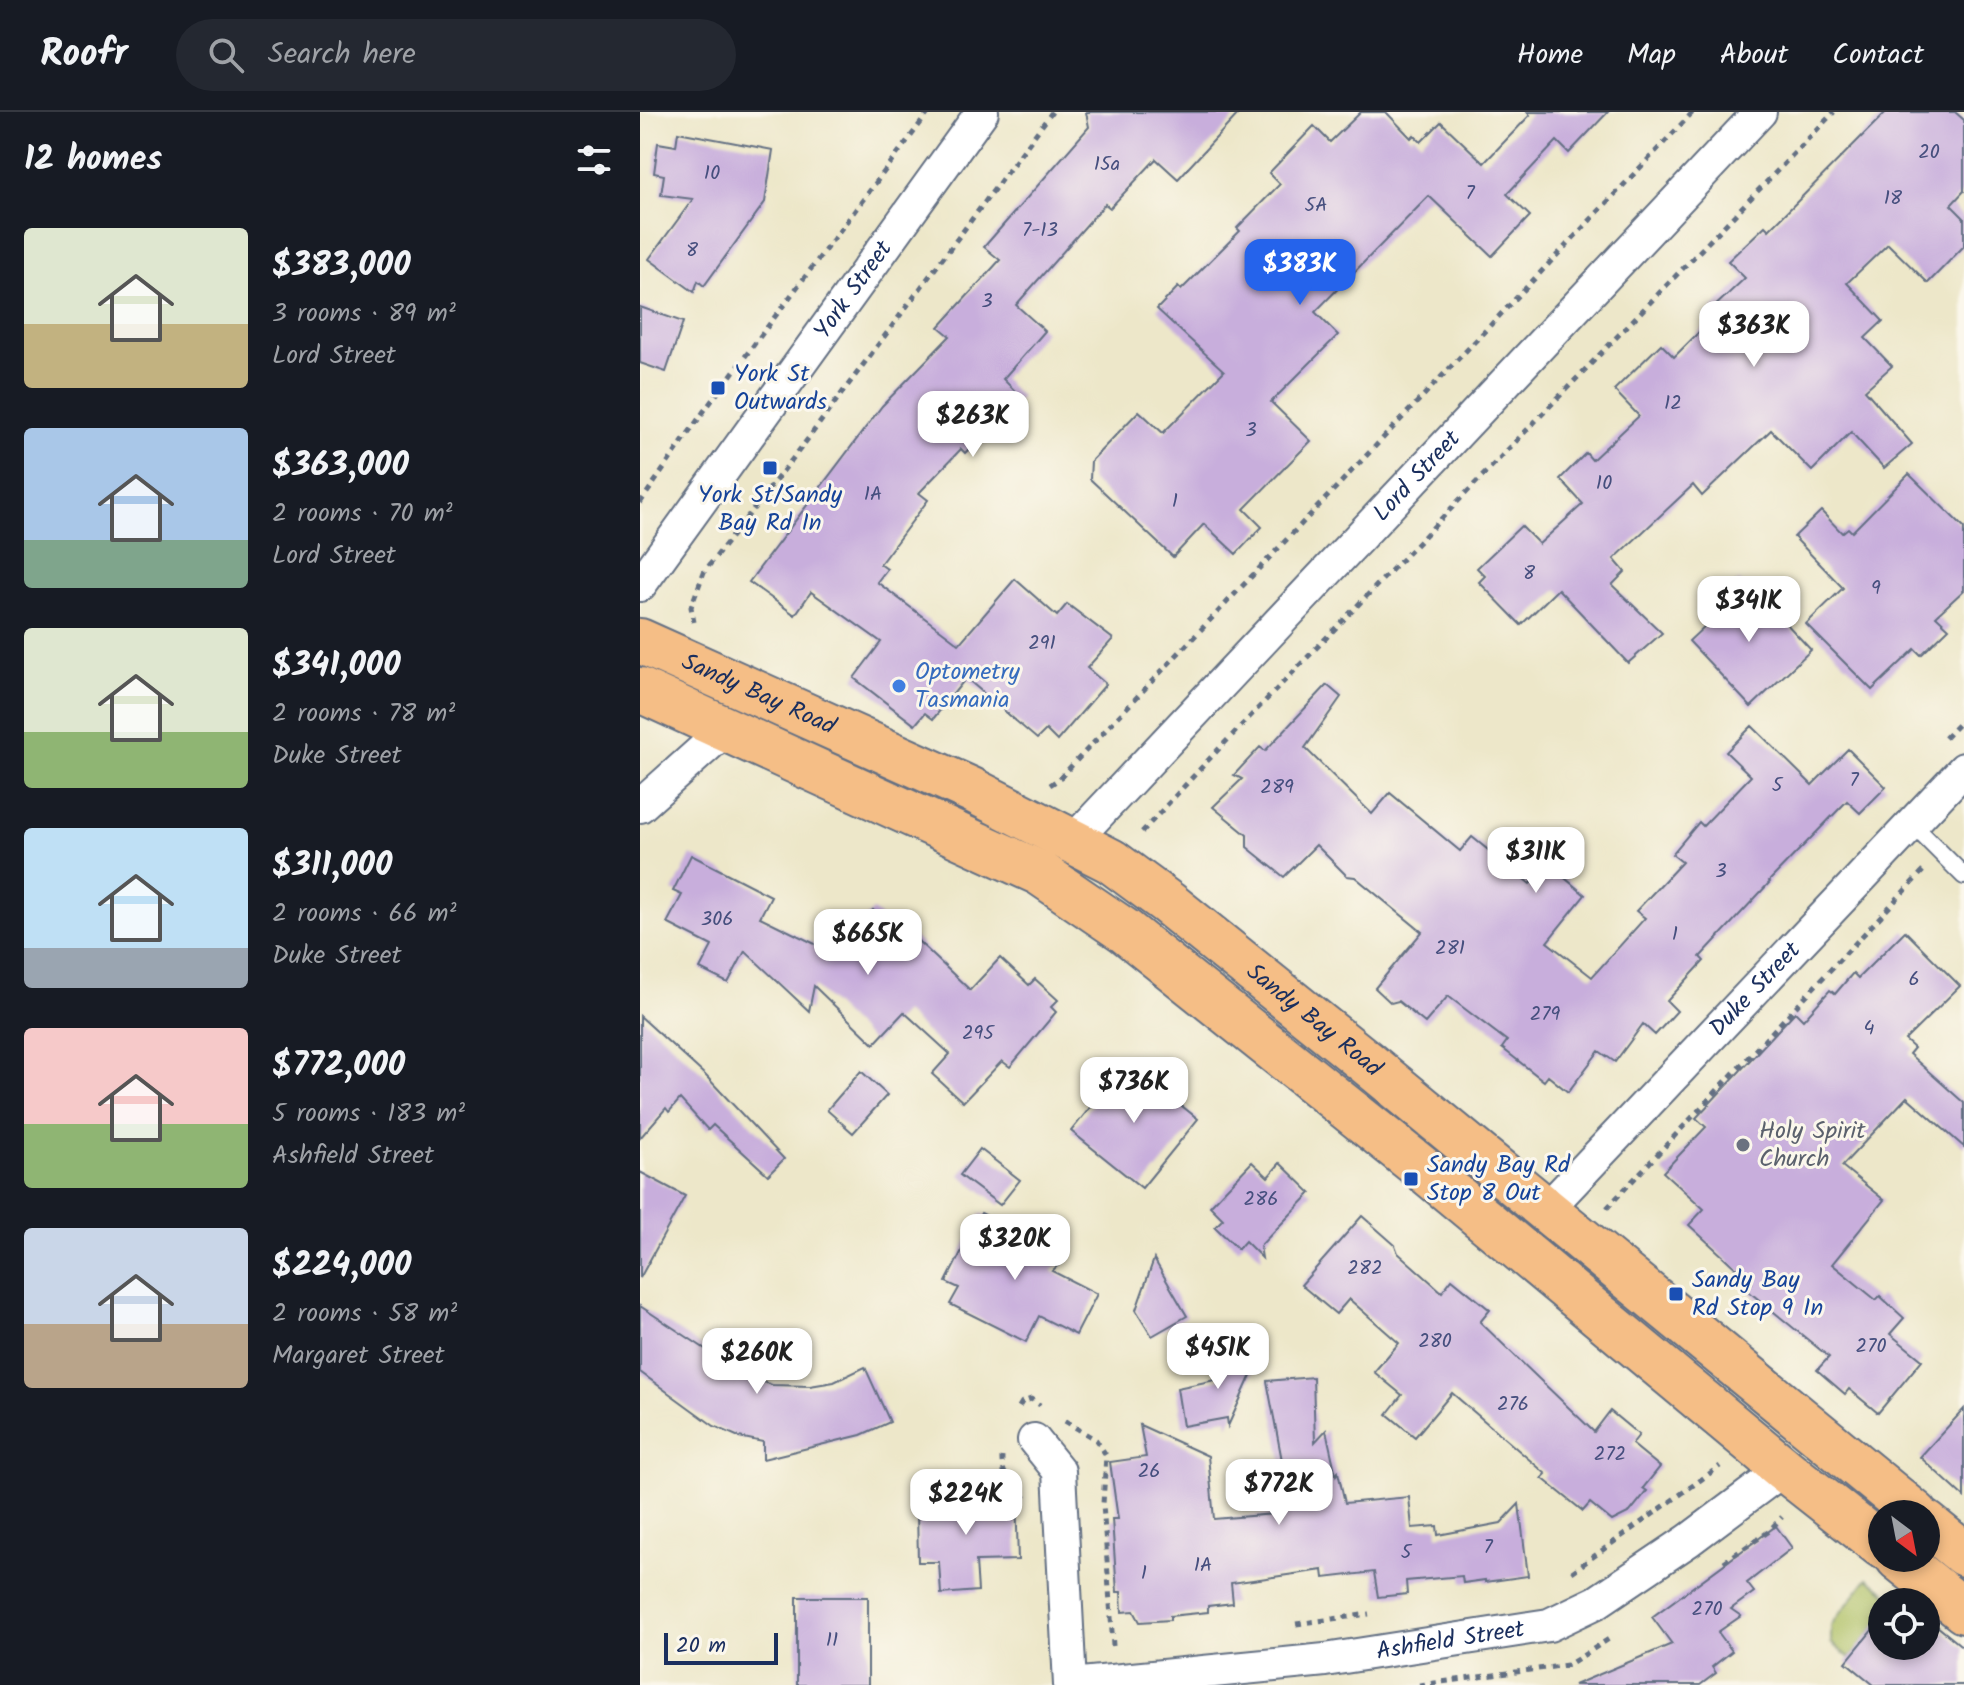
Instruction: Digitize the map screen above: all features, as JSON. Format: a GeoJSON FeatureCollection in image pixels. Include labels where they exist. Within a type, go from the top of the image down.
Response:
{"type":"FeatureCollection","features":[{"type":"Feature","properties":{"kind":"main road","name":"Sandy Bay Road"},"geometry":{"type":"LineString","coordinates":[[640,641],[972,790],[1111,861],[1168,903],[1665,1306],[1814,1433],[1899,1500]]}},
{"type":"Feature","properties":{"kind":"main road","name":"Sandy Bay Road"},"geometry":{"type":"LineString","coordinates":[[640,690],[1040,873],[1137,941],[1513,1244],[1774,1477],[1868,1537]]}},
{"type":"Feature","properties":{"kind":"main road"},"geometry":{"type":"LineString","coordinates":[[1040,873],[1074,840]]}},
{"type":"Feature","properties":{"kind":"main road"},"geometry":{"type":"LineString","coordinates":[[1513,1244],[1546,1210]]}},
{"type":"Feature","properties":{"kind":"main road"},"geometry":{"type":"LineString","coordinates":[[1774,1477],[1814,1433]]}},
{"type":"Feature","properties":{"kind":"main road"},"geometry":{"type":"LineString","coordinates":[[1940,1534],[1964,1554]]}},
{"type":"Feature","properties":{"kind":"main road","name":"Sandy Bay Road"},"geometry":{"type":"LineString","coordinates":[[1915,1572],[1964,1611]]}},
{"type":"Feature","properties":{"kind":"street","name":"York Street"},"geometry":{"type":"LineString","coordinates":[[640,585],[982,112]]}},
{"type":"Feature","properties":{"kind":"street","name":"Lord Street"},"geometry":{"type":"LineString","coordinates":[[1074,840],[1760,112]]}},
{"type":"Feature","properties":{"kind":"street"},"geometry":{"type":"LineString","coordinates":[[640,806],[726,729]]}},
{"type":"Feature","properties":{"kind":"street","name":"Duke Street"},"geometry":{"type":"LineString","coordinates":[[1546,1210],[1964,769]]}},
{"type":"Feature","properties":{"kind":"street"},"geometry":{"type":"LineString","coordinates":[[1034,1440],[1059,1471],[1071,1685]]}},
{"type":"Feature","properties":{"kind":"street","name":"Ashfield Street"},"geometry":{"type":"LineString","coordinates":[[1071,1685],[1327,1672],[1549,1625],[1597,1602],[1774,1477]]}},
{"type":"Feature","properties":{"kind":"lane"},"geometry":{"type":"LineString","coordinates":[[1912,824],[1964,876]]}},
{"type":"Feature","properties":{"kind":"path"},"geometry":{"type":"LineString","coordinates":[[640,503],[704,411],[929,112]]}},
{"type":"Feature","properties":{"kind":"path"},"geometry":{"type":"LineString","coordinates":[[698,634],[691,607],[704,572],[801,448],[1052,112]]}},
{"type":"Feature","properties":{"kind":"path"},"geometry":{"type":"LineString","coordinates":[[1039,792],[1070,768],[1693,112]]}},
{"type":"Feature","properties":{"kind":"path"},"geometry":{"type":"LineString","coordinates":[[1136,840],[1213,755],[1834,112]]}},
{"type":"Feature","properties":{"kind":"path"},"geometry":{"type":"LineString","coordinates":[[1603,1215],[1652,1157],[1940,853]]}},
{"type":"Feature","properties":{"kind":"path"},"geometry":{"type":"LineString","coordinates":[[1560,1580],[1693,1488],[1730,1458],[1774,1477]]}},
{"type":"Feature","properties":{"kind":"path"},"geometry":{"type":"LineString","coordinates":[[1294,1624],[1373,1614]]}},
{"type":"Feature","properties":{"kind":"path"},"geometry":{"type":"LineString","coordinates":[[1069,1653],[1128,1646]]}},
{"type":"Feature","properties":{"kind":"green space"},"geometry":{"type":"Polygon","coordinates":[[[1868,1578],[1880,1588],[1868,1588],[1868,1636],[1850,1658],[1831,1643],[1831,1625],[1868,1578]]]}},
{"type":"Feature","properties":{"kind":"building"},"geometry":{"type":"Polygon","coordinates":[[[1086,112],[1240,112],[1178,179],[1156,159],[1110,208],[1105,204],[1016,305],[1045,331],[1003,379],[1021,397],[965,453],[961,449],[919,493],[928,500],[880,564],[887,569],[877,582],[959,644],[1015,579],[1057,616],[1067,604],[1113,639],[1087,668],[1106,684],[1057,741],[1046,730],[1037,739],[966,678],[933,719],[925,713],[915,725],[854,678],[881,642],[811,592],[795,615],[749,582],[882,406],[950,336],[939,327],[1000,260],[984,247],[1089,127],[1086,112]]]}},
{"type":"Feature","properties":{"kind":"building"},"geometry":{"type":"Polygon","coordinates":[[[1361,112],[1386,112],[1411,138],[1414,135],[1421,142],[1441,122],[1484,163],[1530,115],[1527,112],[1608,112],[1569,153],[1557,141],[1507,194],[1530,216],[1492,256],[1429,196],[1315,312],[1338,335],[1271,402],[1311,441],[1244,509],[1262,527],[1236,554],[1204,524],[1173,557],[1090,479],[1091,461],[1139,411],[1163,433],[1224,371],[1157,309],[1178,287],[1181,290],[1240,231],[1237,228],[1280,184],[1269,173],[1314,126],[1330,142],[1361,112]]]}},
{"type":"Feature","properties":{"kind":"building"},"geometry":{"type":"Polygon","coordinates":[[[1886,112],[1955,112],[1964,120],[1964,191],[1951,205],[1964,218],[1964,246],[1928,283],[1888,244],[1847,283],[1883,321],[1865,338],[1892,366],[1865,390],[1912,444],[1884,468],[1851,432],[1812,471],[1771,430],[1702,496],[1693,485],[1614,559],[1625,572],[1612,585],[1662,633],[1628,663],[1558,589],[1521,625],[1479,582],[1485,576],[1477,568],[1521,526],[1539,544],[1583,504],[1560,479],[1586,453],[1592,460],[1639,416],[1614,390],[1661,344],[1674,357],[1716,315],[1711,310],[1745,278],[1728,261],[1765,226],[1769,230],[1886,112]]]}},
{"type":"Feature","properties":{"kind":"building"},"geometry":{"type":"Polygon","coordinates":[[[678,132],[773,150],[765,202],[704,286],[698,281],[694,292],[649,259],[693,199],[661,195],[664,175],[654,173],[658,143],[676,146],[678,132]]]}},
{"type":"Feature","properties":{"kind":"building"},"geometry":{"type":"Polygon","coordinates":[[[640,307],[683,322],[666,372],[640,363],[640,307]]]}},
{"type":"Feature","properties":{"kind":"building"},"geometry":{"type":"Polygon","coordinates":[[[1909,474],[1964,528],[1964,590],[1936,616],[1949,628],[1921,655],[1915,649],[1872,690],[1806,624],[1843,588],[1794,537],[1821,511],[1842,533],[1848,528],[1852,532],[1909,474]]]}},
{"type":"Feature","properties":{"kind":"building"},"geometry":{"type":"Polygon","coordinates":[[[1739,581],[1750,594],[1755,590],[1811,650],[1751,707],[1689,641],[1723,609],[1717,602],[1739,581]]]}},
{"type":"Feature","properties":{"kind":"building"},"geometry":{"type":"Polygon","coordinates":[[[1327,685],[1341,697],[1305,748],[1372,814],[1390,793],[1460,851],[1472,837],[1530,884],[1548,864],[1585,895],[1547,942],[1592,977],[1645,918],[1636,911],[1682,862],[1672,854],[1699,822],[1703,826],[1751,776],[1726,752],[1752,726],[1812,785],[1848,749],[1886,787],[1860,813],[1847,801],[1769,881],[1700,957],[1704,961],[1667,1001],[1677,1011],[1655,1035],[1643,1024],[1615,1062],[1599,1051],[1568,1092],[1548,1076],[1544,1081],[1502,1048],[1507,1041],[1448,996],[1425,1023],[1398,1001],[1391,1003],[1375,988],[1422,932],[1355,877],[1347,876],[1316,845],[1284,877],[1247,847],[1247,835],[1213,807],[1242,779],[1234,775],[1260,747],[1265,751],[1327,685]]]}},
{"type":"Feature","properties":{"kind":"building"},"geometry":{"type":"Polygon","coordinates":[[[691,855],[771,896],[760,917],[823,948],[848,922],[853,931],[873,910],[894,930],[900,924],[970,990],[1000,958],[1029,985],[1035,979],[1058,1000],[1051,1007],[1056,1012],[1010,1067],[1002,1061],[963,1102],[932,1074],[950,1054],[904,1012],[874,1044],[814,986],[809,1011],[745,951],[728,983],[700,969],[712,946],[667,923],[682,895],[673,891],[691,855]]]}},
{"type":"Feature","properties":{"kind":"building"},"geometry":{"type":"Polygon","coordinates":[[[1905,931],[1960,986],[1905,1040],[1914,1048],[1909,1054],[1964,1103],[1964,1147],[1907,1097],[1842,1166],[1884,1200],[1832,1264],[1876,1300],[1880,1296],[1904,1318],[1890,1334],[1922,1360],[1878,1413],[1849,1389],[1845,1394],[1817,1370],[1829,1357],[1747,1290],[1752,1283],[1689,1225],[1704,1209],[1663,1172],[1706,1127],[1696,1118],[1795,1012],[1803,1020],[1830,990],[1835,994],[1853,973],[1858,978],[1905,931]]]}},
{"type":"Feature","properties":{"kind":"building"},"geometry":{"type":"Polygon","coordinates":[[[640,1016],[706,1076],[784,1159],[768,1175],[713,1125],[708,1130],[680,1099],[669,1112],[666,1108],[640,1138],[640,1016]]]}},
{"type":"Feature","properties":{"kind":"building"},"geometry":{"type":"Polygon","coordinates":[[[1127,1062],[1198,1119],[1142,1188],[1071,1131],[1127,1062]]]}},
{"type":"Feature","properties":{"kind":"building"},"geometry":{"type":"Polygon","coordinates":[[[861,1071],[887,1095],[853,1133],[827,1110],[861,1071]]]}},
{"type":"Feature","properties":{"kind":"building"},"geometry":{"type":"Polygon","coordinates":[[[980,1149],[1020,1180],[1000,1205],[960,1175],[980,1149]]]}},
{"type":"Feature","properties":{"kind":"building"},"geometry":{"type":"Polygon","coordinates":[[[1252,1162],[1268,1177],[1280,1163],[1311,1193],[1260,1246],[1262,1258],[1245,1241],[1238,1249],[1215,1227],[1223,1219],[1210,1206],[1252,1162]]]}},
{"type":"Feature","properties":{"kind":"building"},"geometry":{"type":"Polygon","coordinates":[[[640,1172],[685,1196],[640,1278],[640,1172]]]}},
{"type":"Feature","properties":{"kind":"building"},"geometry":{"type":"Polygon","coordinates":[[[981,1213],[1067,1257],[1052,1271],[1097,1294],[1076,1335],[1039,1316],[1026,1342],[950,1304],[959,1288],[946,1282],[981,1213]]]}},
{"type":"Feature","properties":{"kind":"building"},"geometry":{"type":"Polygon","coordinates":[[[1362,1216],[1442,1292],[1452,1279],[1490,1310],[1480,1322],[1594,1432],[1610,1411],[1639,1435],[1632,1444],[1660,1467],[1643,1488],[1647,1491],[1630,1512],[1612,1521],[1590,1503],[1583,1511],[1542,1478],[1546,1474],[1452,1393],[1415,1437],[1387,1414],[1402,1395],[1374,1372],[1399,1343],[1349,1299],[1336,1314],[1301,1285],[1362,1216]]]}},
{"type":"Feature","properties":{"kind":"building"},"geometry":{"type":"Polygon","coordinates":[[[1154,1259],[1187,1316],[1152,1336],[1136,1310],[1154,1259]]]}},
{"type":"Feature","properties":{"kind":"building"},"geometry":{"type":"Polygon","coordinates":[[[640,1306],[751,1378],[772,1385],[810,1386],[834,1382],[865,1367],[890,1422],[861,1435],[763,1459],[763,1442],[739,1437],[714,1426],[640,1372],[640,1306]]]}},
{"type":"Feature","properties":{"kind":"building"},"geometry":{"type":"Polygon","coordinates":[[[1262,1351],[1228,1426],[1227,1418],[1183,1426],[1177,1388],[1220,1379],[1217,1358],[1262,1351]]]}},
{"type":"Feature","properties":{"kind":"building"},"geometry":{"type":"Polygon","coordinates":[[[1313,1377],[1315,1442],[1326,1430],[1345,1503],[1409,1497],[1412,1528],[1437,1526],[1438,1535],[1501,1523],[1519,1504],[1528,1576],[1463,1583],[1462,1576],[1406,1581],[1407,1594],[1378,1597],[1374,1572],[1324,1578],[1323,1570],[1231,1583],[1233,1603],[1208,1606],[1208,1612],[1170,1616],[1170,1620],[1140,1622],[1134,1611],[1122,1612],[1121,1592],[1117,1592],[1112,1519],[1118,1519],[1110,1462],[1146,1457],[1140,1425],[1208,1456],[1214,1519],[1274,1514],[1273,1506],[1290,1503],[1267,1381],[1313,1377]]]}},
{"type":"Feature","properties":{"kind":"building"},"geometry":{"type":"Polygon","coordinates":[[[1964,1409],[1964,1497],[1920,1457],[1964,1409]]]}},
{"type":"Feature","properties":{"kind":"building"},"geometry":{"type":"Polygon","coordinates":[[[1016,1496],[1018,1560],[976,1561],[978,1591],[941,1594],[939,1562],[918,1562],[917,1508],[922,1508],[922,1499],[1016,1496]]]}},
{"type":"Feature","properties":{"kind":"building"},"geometry":{"type":"Polygon","coordinates":[[[1776,1526],[1792,1548],[1747,1583],[1754,1592],[1731,1609],[1741,1616],[1718,1632],[1732,1651],[1712,1667],[1716,1673],[1700,1685],[1574,1685],[1672,1644],[1652,1617],[1776,1526]]]}},
{"type":"Feature","properties":{"kind":"building"},"geometry":{"type":"Polygon","coordinates":[[[797,1597],[868,1597],[868,1685],[797,1685],[797,1597]]]}},
{"type":"Feature","properties":{"kind":"building"},"geometry":{"type":"Polygon","coordinates":[[[1940,1628],[1964,1648],[1964,1685],[1874,1685],[1846,1662],[1868,1635],[1868,1660],[1940,1660],[1940,1628]]]}},
{"type":"Feature","properties":{"kind":"place","name":"York St Outwards"},"geometry":{"type":"Point","coordinates":[718,388]}},
{"type":"Feature","properties":{"kind":"place","name":"York St/Sandy Bay Rd In"},"geometry":{"type":"Point","coordinates":[770,468]}},
{"type":"Feature","properties":{"kind":"place","name":"Optometry Tasmania"},"geometry":{"type":"Point","coordinates":[899,686]}},
{"type":"Feature","properties":{"kind":"place","name":"Holy Spirit Church"},"geometry":{"type":"Point","coordinates":[1743,1145]}},
{"type":"Feature","properties":{"kind":"place","name":"Sandy Bay Rd Stop 8 Out"},"geometry":{"type":"Point","coordinates":[1411,1179]}},
{"type":"Feature","properties":{"kind":"place","name":"Sandy Bay Rd Stop 9 In"},"geometry":{"type":"Point","coordinates":[1676,1294]}}]}
